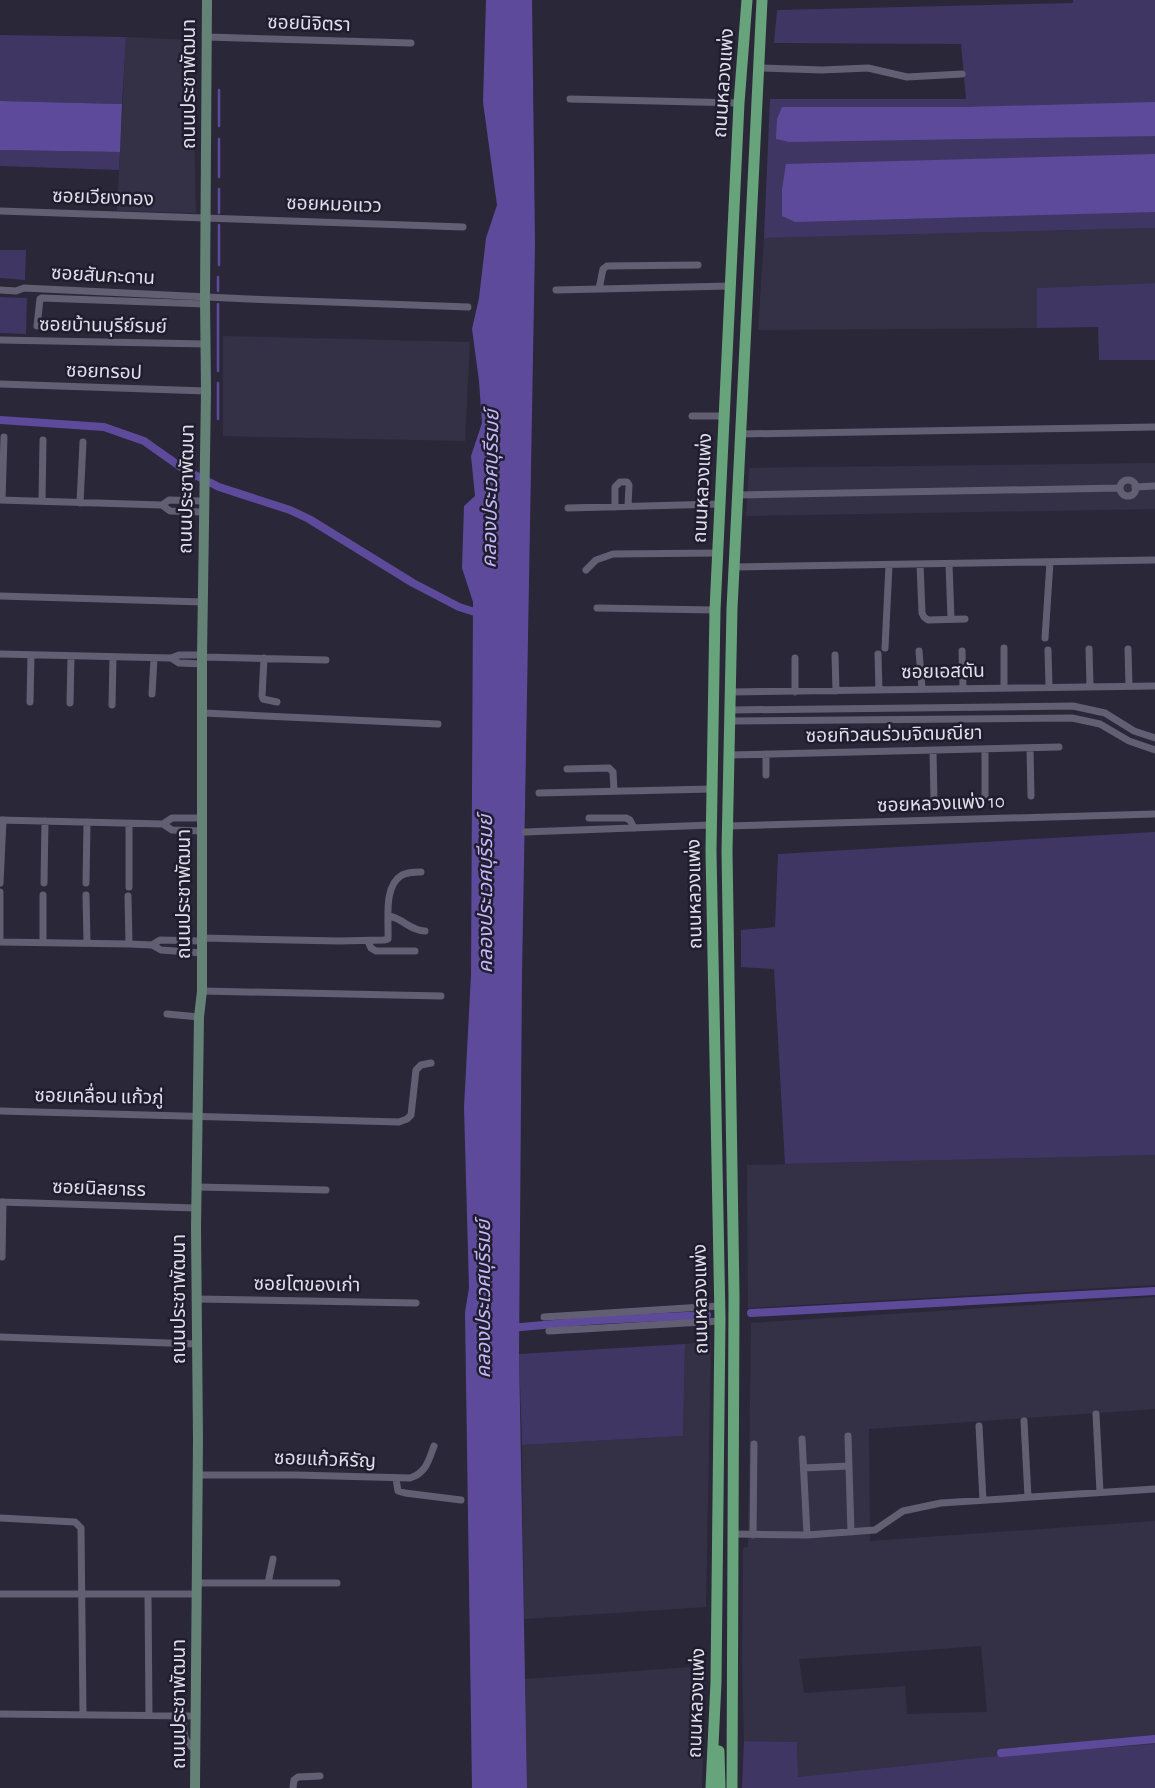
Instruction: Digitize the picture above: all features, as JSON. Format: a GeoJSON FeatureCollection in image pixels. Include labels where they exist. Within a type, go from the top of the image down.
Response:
{"type":"FeatureCollection","features":[{"type":"Feature","properties":{"kind":"main road","name":"ถนนหลวงแพ่ง"},"geometry":{"type":"LineString","coordinates":[[712,1788],[716,1682],[720,1321],[711,852],[715,610],[739,103],[747,0]]}},
{"type":"Feature","properties":{"kind":"main road","name":"ถนนหลวงแพ่ง"},"geometry":{"type":"LineString","coordinates":[[732,1788],[734,1296],[727,851],[732,610],[762,0]]}},
{"type":"Feature","properties":{"kind":"main road"},"geometry":{"type":"LineString","coordinates":[[715,610],[732,610]]}},
{"type":"Feature","properties":{"kind":"main road"},"geometry":{"type":"LineString","coordinates":[[711,852],[727,851]]}},
{"type":"Feature","properties":{"kind":"main road"},"geometry":{"type":"LineString","coordinates":[[716,1682],[720,1788]]}},
{"type":"Feature","properties":{"kind":"street","name":"ถนนประชาพัฒนา"},"geometry":{"type":"LineString","coordinates":[[196,1788],[198,1475],[196,1187],[199,1017],[202,991],[202,602],[206,391],[207,0]]}},
{"type":"Feature","properties":{"kind":"street","name":"ซอยนิจิตรา"},"geometry":{"type":"LineString","coordinates":[[207,37],[411,43]]}},
{"type":"Feature","properties":{"kind":"street"},"geometry":{"type":"LineString","coordinates":[[759,68],[822,70],[868,68],[907,77],[962,74]]}},
{"type":"Feature","properties":{"kind":"street"},"geometry":{"type":"LineString","coordinates":[[570,99],[739,103]]}},
{"type":"Feature","properties":{"kind":"street","name":"ซอยเวียงทอง"},"geometry":{"type":"LineString","coordinates":[[0,211],[205,218]]}},
{"type":"Feature","properties":{"kind":"street","name":"ซอยหมอแวว"},"geometry":{"type":"LineString","coordinates":[[205,218],[463,227]]}},
{"type":"Feature","properties":{"kind":"street"},"geometry":{"type":"LineString","coordinates":[[599,289],[603,268],[607,266],[698,265]]}},
{"type":"Feature","properties":{"kind":"street"},"geometry":{"type":"LineString","coordinates":[[556,290],[730,286]]}},
{"type":"Feature","properties":{"kind":"street","name":"ซอยสันกะดาน"},"geometry":{"type":"LineString","coordinates":[[0,290],[16,291],[24,288],[205,300]]}},
{"type":"Feature","properties":{"kind":"street"},"geometry":{"type":"LineString","coordinates":[[37,326],[40,298],[205,300],[468,308]]}},
{"type":"Feature","properties":{"kind":"street","name":"ซอยบ้านบุรีย์รมย์"},"geometry":{"type":"LineString","coordinates":[[0,340],[206,344]]}},
{"type":"Feature","properties":{"kind":"street","name":"ซอยทรอป"},"geometry":{"type":"LineString","coordinates":[[0,384],[206,391]]}},
{"type":"Feature","properties":{"kind":"street"},"geometry":{"type":"LineString","coordinates":[[692,416],[724,416]]}},
{"type":"Feature","properties":{"kind":"street"},"geometry":{"type":"LineString","coordinates":[[741,434],[1155,427]]}},
{"type":"Feature","properties":{"kind":"street"},"geometry":{"type":"LineString","coordinates":[[4,437],[1,500],[162,505],[170,511],[203,512]]}},
{"type":"Feature","properties":{"kind":"street"},"geometry":{"type":"LineString","coordinates":[[42,502],[43,440]]}},
{"type":"Feature","properties":{"kind":"street"},"geometry":{"type":"LineString","coordinates":[[80,503],[83,442]]}},
{"type":"Feature","properties":{"kind":"street"},"geometry":{"type":"LineString","coordinates":[[1120,488],[1124,481],[1128,480],[1133,482],[1136,487]]}},
{"type":"Feature","properties":{"kind":"street"},"geometry":{"type":"LineString","coordinates":[[615,507],[615,487],[620,482],[627,482],[629,485],[628,506]]}},
{"type":"Feature","properties":{"kind":"street"},"geometry":{"type":"LineString","coordinates":[[1136,487],[1155,486]]}},
{"type":"Feature","properties":{"kind":"street"},"geometry":{"type":"LineString","coordinates":[[1120,488],[1128,496],[1133,494],[1136,487]]}},
{"type":"Feature","properties":{"kind":"street"},"geometry":{"type":"LineString","coordinates":[[738,495],[1120,488]]}},
{"type":"Feature","properties":{"kind":"street"},"geometry":{"type":"LineString","coordinates":[[162,505],[169,500],[204,501]]}},
{"type":"Feature","properties":{"kind":"street"},"geometry":{"type":"LineString","coordinates":[[568,508],[720,504]]}},
{"type":"Feature","properties":{"kind":"street"},"geometry":{"type":"LineString","coordinates":[[586,570],[596,560],[613,554],[718,554]]}},
{"type":"Feature","properties":{"kind":"street"},"geometry":{"type":"LineString","coordinates":[[734,567],[1155,560]]}},
{"type":"Feature","properties":{"kind":"street"},"geometry":{"type":"LineString","coordinates":[[1045,638],[1050,562]]}},
{"type":"Feature","properties":{"kind":"street"},"geometry":{"type":"LineString","coordinates":[[885,648],[889,564]]}},
{"type":"Feature","properties":{"kind":"street"},"geometry":{"type":"LineString","coordinates":[[920,564],[922,614],[924,617],[928,620],[965,619]]}},
{"type":"Feature","properties":{"kind":"street"},"geometry":{"type":"LineString","coordinates":[[949,564],[951,619]]}},
{"type":"Feature","properties":{"kind":"street"},"geometry":{"type":"LineString","coordinates":[[0,596],[202,602]]}},
{"type":"Feature","properties":{"kind":"street"},"geometry":{"type":"LineString","coordinates":[[597,608],[715,610]]}},
{"type":"Feature","properties":{"kind":"street"},"geometry":{"type":"LineString","coordinates":[[1004,648],[1004,687]]}},
{"type":"Feature","properties":{"kind":"street"},"geometry":{"type":"LineString","coordinates":[[1089,649],[1090,686]]}},
{"type":"Feature","properties":{"kind":"street"},"geometry":{"type":"LineString","coordinates":[[1048,650],[1049,687]]}},
{"type":"Feature","properties":{"kind":"street"},"geometry":{"type":"LineString","coordinates":[[1128,650],[1129,686]]}},
{"type":"Feature","properties":{"kind":"street"},"geometry":{"type":"LineString","coordinates":[[919,651],[922,689]]}},
{"type":"Feature","properties":{"kind":"street"},"geometry":{"type":"LineString","coordinates":[[962,651],[963,688]]}},
{"type":"Feature","properties":{"kind":"street"},"geometry":{"type":"LineString","coordinates":[[0,654],[154,658],[171,658],[179,654],[202,659],[326,660]]}},
{"type":"Feature","properties":{"kind":"street"},"geometry":{"type":"LineString","coordinates":[[878,654],[879,690]]}},
{"type":"Feature","properties":{"kind":"street"},"geometry":{"type":"LineString","coordinates":[[30,702],[31,655]]}},
{"type":"Feature","properties":{"kind":"street"},"geometry":{"type":"LineString","coordinates":[[835,655],[836,691]]}},
{"type":"Feature","properties":{"kind":"street"},"geometry":{"type":"LineString","coordinates":[[70,704],[71,656]]}},
{"type":"Feature","properties":{"kind":"street"},"geometry":{"type":"LineString","coordinates":[[112,704],[113,657]]}},
{"type":"Feature","properties":{"kind":"street"},"geometry":{"type":"LineString","coordinates":[[152,694],[154,658]]}},
{"type":"Feature","properties":{"kind":"street"},"geometry":{"type":"LineString","coordinates":[[264,658],[262,696],[263,699],[277,702]]}},
{"type":"Feature","properties":{"kind":"street"},"geometry":{"type":"LineString","coordinates":[[795,658],[796,692]]}},
{"type":"Feature","properties":{"kind":"street","name":"ซอยเอสตัน"},"geometry":{"type":"LineString","coordinates":[[731,692],[1155,686]]}},
{"type":"Feature","properties":{"kind":"street"},"geometry":{"type":"LineString","coordinates":[[731,716],[788,709],[1073,706],[1105,713],[1134,730],[1155,738]]}},
{"type":"Feature","properties":{"kind":"street"},"geometry":{"type":"LineString","coordinates":[[788,709],[788,721]]}},
{"type":"Feature","properties":{"kind":"street"},"geometry":{"type":"LineString","coordinates":[[203,713],[438,724]]}},
{"type":"Feature","properties":{"kind":"street"},"geometry":{"type":"LineString","coordinates":[[731,716],[788,721],[1072,718],[1100,724],[1129,741],[1155,750]]}},
{"type":"Feature","properties":{"kind":"street","name":"ซอยทิวสนร่วมจิตมณียา"},"geometry":{"type":"LineString","coordinates":[[729,755],[1059,747]]}},
{"type":"Feature","properties":{"kind":"street"},"geometry":{"type":"LineString","coordinates":[[1030,748],[1031,796]]}},
{"type":"Feature","properties":{"kind":"street"},"geometry":{"type":"LineString","coordinates":[[933,750],[934,800]]}},
{"type":"Feature","properties":{"kind":"street"},"geometry":{"type":"LineString","coordinates":[[985,750],[985,798]]}},
{"type":"Feature","properties":{"kind":"street"},"geometry":{"type":"LineString","coordinates":[[766,754],[766,776]]}},
{"type":"Feature","properties":{"kind":"street"},"geometry":{"type":"LineString","coordinates":[[567,769],[609,768],[613,772],[614,791]]}},
{"type":"Feature","properties":{"kind":"street"},"geometry":{"type":"LineString","coordinates":[[538,793],[712,789]]}},
{"type":"Feature","properties":{"kind":"street","name":"ซอยหลวงแพ่ง 10"},"geometry":{"type":"LineString","coordinates":[[728,826],[1155,814]]}},
{"type":"Feature","properties":{"kind":"street"},"geometry":{"type":"LineString","coordinates":[[0,883],[1,820],[163,824],[172,818],[202,818]]}},
{"type":"Feature","properties":{"kind":"street"},"geometry":{"type":"LineString","coordinates":[[589,818],[626,818],[630,820],[634,828]]}},
{"type":"Feature","properties":{"kind":"street"},"geometry":{"type":"LineString","coordinates":[[44,883],[45,821]]}},
{"type":"Feature","properties":{"kind":"street"},"geometry":{"type":"LineString","coordinates":[[86,883],[87,822]]}},
{"type":"Feature","properties":{"kind":"street"},"geometry":{"type":"LineString","coordinates":[[129,824],[129,887]]}},
{"type":"Feature","properties":{"kind":"street"},"geometry":{"type":"LineString","coordinates":[[163,824],[172,830],[202,831]]}},
{"type":"Feature","properties":{"kind":"street"},"geometry":{"type":"LineString","coordinates":[[525,832],[712,825]]}},
{"type":"Feature","properties":{"kind":"street"},"geometry":{"type":"LineString","coordinates":[[152,945],[160,940],[368,941],[388,939],[392,889],[400,876],[407,873],[421,872]]}},
{"type":"Feature","properties":{"kind":"street"},"geometry":{"type":"LineString","coordinates":[[0,892],[0,942],[43,941],[152,945],[161,950],[202,953]]}},
{"type":"Feature","properties":{"kind":"street"},"geometry":{"type":"LineString","coordinates":[[43,895],[43,941]]}},
{"type":"Feature","properties":{"kind":"street"},"geometry":{"type":"LineString","coordinates":[[86,895],[87,942]]}},
{"type":"Feature","properties":{"kind":"street"},"geometry":{"type":"LineString","coordinates":[[128,896],[129,944]]}},
{"type":"Feature","properties":{"kind":"street"},"geometry":{"type":"LineString","coordinates":[[389,916],[401,919],[417,931],[425,931]]}},
{"type":"Feature","properties":{"kind":"street"},"geometry":{"type":"LineString","coordinates":[[368,941],[371,948],[376,951],[415,951]]}},
{"type":"Feature","properties":{"kind":"street"},"geometry":{"type":"LineString","coordinates":[[202,991],[441,996]]}},
{"type":"Feature","properties":{"kind":"street"},"geometry":{"type":"LineString","coordinates":[[167,1014],[199,1017]]}},
{"type":"Feature","properties":{"kind":"street","name":"ซอยเคลื่อน แก้วภู่"},"geometry":{"type":"LineString","coordinates":[[0,1111],[399,1122],[412,1115],[416,1070],[421,1065],[431,1062]]}},
{"type":"Feature","properties":{"kind":"street"},"geometry":{"type":"LineString","coordinates":[[196,1187],[326,1190]]}},
{"type":"Feature","properties":{"kind":"street"},"geometry":{"type":"LineString","coordinates":[[2,1202],[2,1257]]}},
{"type":"Feature","properties":{"kind":"street","name":"ซอยนิลยาธร"},"geometry":{"type":"LineString","coordinates":[[2,1202],[196,1208]]}},
{"type":"Feature","properties":{"kind":"street","name":"ซอยโตของเก่า"},"geometry":{"type":"LineString","coordinates":[[197,1299],[416,1303]]}},
{"type":"Feature","properties":{"kind":"street"},"geometry":{"type":"LineString","coordinates":[[544,1317],[719,1306]]}},
{"type":"Feature","properties":{"kind":"street"},"geometry":{"type":"LineString","coordinates":[[549,1331],[720,1321]]}},
{"type":"Feature","properties":{"kind":"street"},"geometry":{"type":"LineString","coordinates":[[0,1337],[196,1344]]}},
{"type":"Feature","properties":{"kind":"street"},"geometry":{"type":"LineString","coordinates":[[1096,1414],[1100,1492]]}},
{"type":"Feature","properties":{"kind":"street"},"geometry":{"type":"LineString","coordinates":[[1024,1421],[1028,1497]]}},
{"type":"Feature","properties":{"kind":"street"},"geometry":{"type":"LineString","coordinates":[[980,1426],[983,1500]]}},
{"type":"Feature","properties":{"kind":"street"},"geometry":{"type":"LineString","coordinates":[[848,1436],[851,1532]]}},
{"type":"Feature","properties":{"kind":"street"},"geometry":{"type":"LineString","coordinates":[[802,1439],[806,1535]]}},
{"type":"Feature","properties":{"kind":"street"},"geometry":{"type":"LineString","coordinates":[[753,1535],[754,1444]]}},
{"type":"Feature","properties":{"kind":"street","name":"ซอยแก้วหิรัญ"},"geometry":{"type":"LineString","coordinates":[[198,1475],[410,1478],[419,1475],[427,1465],[434,1446]]}},
{"type":"Feature","properties":{"kind":"street"},"geometry":{"type":"LineString","coordinates":[[804,1468],[849,1466]]}},
{"type":"Feature","properties":{"kind":"street"},"geometry":{"type":"LineString","coordinates":[[396,1479],[398,1491],[405,1494],[461,1500]]}},
{"type":"Feature","properties":{"kind":"street"},"geometry":{"type":"LineString","coordinates":[[734,1534],[806,1535],[851,1532],[878,1529],[898,1513],[908,1509],[941,1503],[1155,1489]]}},
{"type":"Feature","properties":{"kind":"street"},"geometry":{"type":"LineString","coordinates":[[0,1518],[75,1522],[79,1525],[83,1535],[83,1714]]}},
{"type":"Feature","properties":{"kind":"street"},"geometry":{"type":"LineString","coordinates":[[268,1583],[273,1558]]}},
{"type":"Feature","properties":{"kind":"street"},"geometry":{"type":"LineString","coordinates":[[197,1583],[337,1583]]}},
{"type":"Feature","properties":{"kind":"street"},"geometry":{"type":"LineString","coordinates":[[0,1594],[197,1594]]}},
{"type":"Feature","properties":{"kind":"street"},"geometry":{"type":"LineString","coordinates":[[148,1594],[149,1715]]}},
{"type":"Feature","properties":{"kind":"street"},"geometry":{"type":"LineString","coordinates":[[0,1714],[196,1716]]}},
{"type":"Feature","properties":{"kind":"street"},"geometry":{"type":"LineString","coordinates":[[183,1716],[186,1742],[196,1752]]}},
{"type":"Feature","properties":{"kind":"street"},"geometry":{"type":"LineString","coordinates":[[293,1788],[294,1780],[298,1777],[320,1776]]}},
{"type":"Feature","properties":{"kind":"shaded area"},"geometry":{"type":"Polygon","coordinates":[[[1073,0],[1155,0],[1155,228],[764,238],[770,99],[966,99],[961,44],[774,43],[777,10],[1073,3],[1073,0]]]}},
{"type":"Feature","properties":{"kind":"shaded area"},"geometry":{"type":"Polygon","coordinates":[[[0,35],[126,37],[122,104],[0,101],[0,35]]]}},
{"type":"Feature","properties":{"kind":"shaded area"},"geometry":{"type":"Polygon","coordinates":[[[126,37],[192,40],[196,213],[117,211],[126,37]]]}},
{"type":"Feature","properties":{"kind":"shaded area"},"geometry":{"type":"Polygon","coordinates":[[[0,150],[120,152],[119,170],[0,166],[0,150]]]}},
{"type":"Feature","properties":{"kind":"shaded area"},"geometry":{"type":"Polygon","coordinates":[[[1155,228],[1155,283],[1037,288],[1037,328],[758,330],[764,238],[1155,228]]]}},
{"type":"Feature","properties":{"kind":"shaded area"},"geometry":{"type":"Polygon","coordinates":[[[0,250],[26,250],[25,280],[0,278],[0,250]]]}},
{"type":"Feature","properties":{"kind":"shaded area"},"geometry":{"type":"Polygon","coordinates":[[[1155,283],[1155,360],[1099,360],[1098,327],[1037,328],[1037,288],[1155,283]]]}},
{"type":"Feature","properties":{"kind":"shaded area"},"geometry":{"type":"Polygon","coordinates":[[[0,297],[27,298],[26,334],[0,333],[0,297]]]}},
{"type":"Feature","properties":{"kind":"shaded area"},"geometry":{"type":"Polygon","coordinates":[[[223,336],[470,342],[465,441],[223,436],[223,336]]]}},
{"type":"Feature","properties":{"kind":"shaded area"},"geometry":{"type":"Polygon","coordinates":[[[1155,463],[1155,509],[746,516],[749,468],[1155,463]]]}},
{"type":"Feature","properties":{"kind":"shaded area"},"geometry":{"type":"Polygon","coordinates":[[[1155,832],[1155,1155],[785,1164],[774,969],[741,967],[741,930],[775,927],[778,854],[1155,832]]]}},
{"type":"Feature","properties":{"kind":"shaded area"},"geometry":{"type":"Polygon","coordinates":[[[1155,1155],[1155,1285],[748,1308],[747,1165],[1155,1155]]]}},
{"type":"Feature","properties":{"kind":"shaded area"},"geometry":{"type":"Polygon","coordinates":[[[1155,1297],[1155,1409],[869,1429],[870,1541],[1155,1521],[1155,1744],[996,1756],[798,1777],[797,1742],[744,1741],[742,1663],[743,1548],[748,1547],[751,1323],[1155,1297]],[[981,1646],[799,1659],[804,1693],[905,1686],[907,1714],[987,1712],[981,1646]]]}},
{"type":"Feature","properties":{"kind":"shaded area"},"geometry":{"type":"Polygon","coordinates":[[[711,1341],[706,1607],[524,1619],[522,1445],[683,1436],[685,1344],[711,1341]]]}},
{"type":"Feature","properties":{"kind":"shaded area"},"geometry":{"type":"Polygon","coordinates":[[[685,1344],[683,1436],[522,1445],[519,1354],[685,1344]]]}},
{"type":"Feature","properties":{"kind":"shaded area"},"geometry":{"type":"Polygon","coordinates":[[[705,1666],[702,1788],[527,1788],[525,1679],[705,1666]]]}},
{"type":"Feature","properties":{"kind":"shaded area"},"geometry":{"type":"Polygon","coordinates":[[[744,1741],[797,1742],[798,1777],[996,1756],[1155,1744],[1155,1788],[742,1788],[744,1741]]]}},
{"type":"Feature","properties":{"kind":"water","name":"คลองประเวศบุรีรมย์"},"geometry":{"type":"Polygon","coordinates":[[[486,0],[532,0],[535,244],[522,975],[519,1354],[527,1788],[472,1788],[465,1312],[469,1288],[464,1107],[471,975],[473,602],[462,568],[464,506],[475,496],[471,456],[482,423],[472,329],[479,298],[486,238],[497,205],[483,102],[486,0]]]}},
{"type":"Feature","properties":{"kind":"water"},"geometry":{"type":"Polygon","coordinates":[[[0,101],[122,104],[120,152],[0,150],[0,101]]]}},
{"type":"Feature","properties":{"kind":"water"},"geometry":{"type":"Polygon","coordinates":[[[1155,102],[1155,136],[789,142],[776,139],[777,119],[782,107],[965,107],[1155,102]]]}},
{"type":"Feature","properties":{"kind":"water"},"geometry":{"type":"Polygon","coordinates":[[[1155,154],[1155,212],[795,222],[782,216],[782,189],[786,164],[1155,154]]]}},
{"type":"Feature","properties":{"kind":"waterway"},"geometry":{"type":"LineString","coordinates":[[219,90],[219,126]]}},
{"type":"Feature","properties":{"kind":"waterway"},"geometry":{"type":"LineString","coordinates":[[219,139],[219,177]]}},
{"type":"Feature","properties":{"kind":"waterway"},"geometry":{"type":"LineString","coordinates":[[219,189],[219,213]]}},
{"type":"Feature","properties":{"kind":"waterway"},"geometry":{"type":"LineString","coordinates":[[219,225],[219,265]]}},
{"type":"Feature","properties":{"kind":"waterway"},"geometry":{"type":"LineString","coordinates":[[218,277],[218,291]]}},
{"type":"Feature","properties":{"kind":"waterway"},"geometry":{"type":"LineString","coordinates":[[218,304],[218,371]]}},
{"type":"Feature","properties":{"kind":"waterway"},"geometry":{"type":"LineString","coordinates":[[218,383],[218,419]]}},
{"type":"Feature","properties":{"kind":"waterway"},"geometry":{"type":"LineString","coordinates":[[0,420],[104,427],[144,441],[185,470],[219,487],[290,510],[309,519],[413,583],[459,607],[481,614]]}},
{"type":"Feature","properties":{"kind":"waterway"},"geometry":{"type":"LineString","coordinates":[[751,1313],[1155,1291]]}},
{"type":"Feature","properties":{"kind":"waterway"},"geometry":{"type":"LineString","coordinates":[[510,1328],[599,1320],[707,1315]]}},
{"type":"Feature","properties":{"kind":"waterway"},"geometry":{"type":"LineString","coordinates":[[1001,1753],[1155,1739]]}}]}
